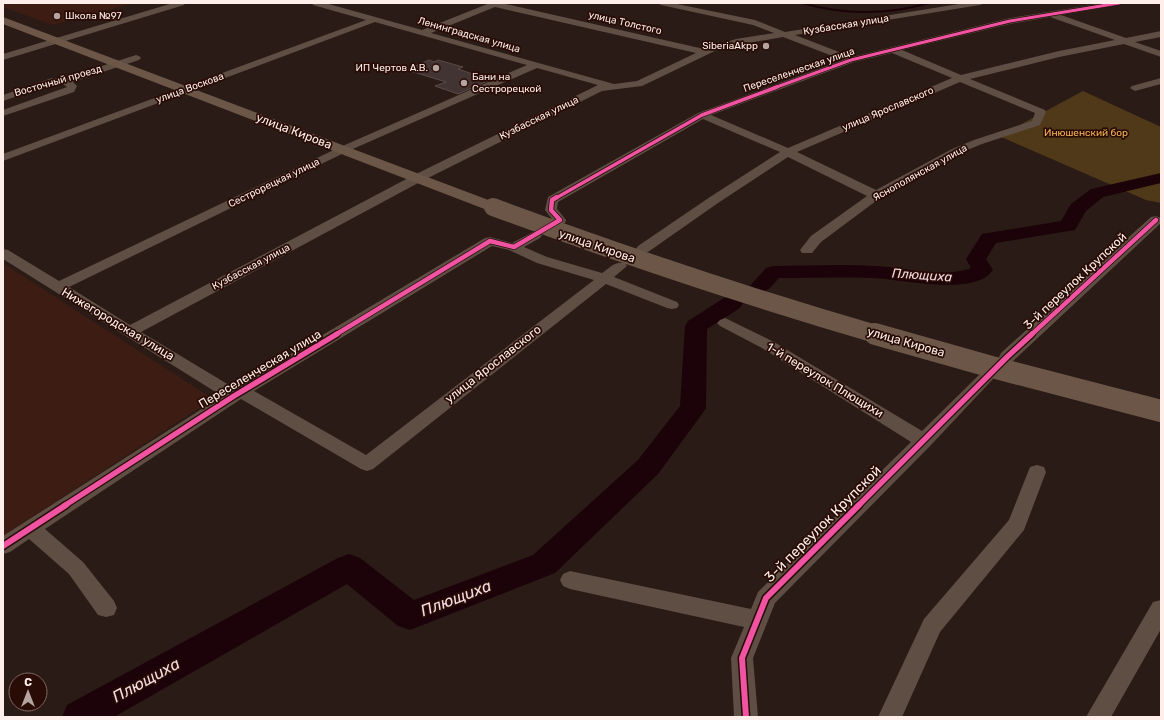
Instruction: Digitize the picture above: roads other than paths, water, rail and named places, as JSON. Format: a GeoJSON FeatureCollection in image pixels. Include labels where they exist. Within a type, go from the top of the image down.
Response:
{"type":"FeatureCollection","features":[{"type":"Feature","properties":{"kind":"main road","name":"улица Кирова"},"geometry":{"type":"LineString","coordinates":[[3,20],[416,179],[607,250],[774,305],[948,354],[1161,411]]}},
{"type":"Feature","properties":{"kind":"street"},"geometry":{"type":"LineString","coordinates":[[3,57],[181,3]]}},
{"type":"Feature","properties":{"kind":"street","name":"Ленинградская улица"},"geometry":{"type":"LineString","coordinates":[[316,3],[616,87]]}},
{"type":"Feature","properties":{"kind":"street"},"geometry":{"type":"LineString","coordinates":[[661,3],[755,23],[851,60]]}},
{"type":"Feature","properties":{"kind":"street","name":"Кузбасская улица"},"geometry":{"type":"LineString","coordinates":[[131,331],[416,179],[600,88],[639,84],[704,52],[736,42],[980,3]]}},
{"type":"Feature","properties":{"kind":"street","name":"Переселенческая улица"},"geometry":{"type":"LineString","coordinates":[[560,220],[552,210],[552,200],[702,115],[851,60],[1003,23],[1048,14],[1119,3]]}},
{"type":"Feature","properties":{"kind":"street"},"geometry":{"type":"LineString","coordinates":[[422,33],[496,4]]}},
{"type":"Feature","properties":{"kind":"street","name":"улица Толстого"},"geometry":{"type":"LineString","coordinates":[[496,4],[704,52]]}},
{"type":"Feature","properties":{"kind":"street"},"geometry":{"type":"LineString","coordinates":[[1048,14],[1161,54]]}},
{"type":"Feature","properties":{"kind":"street","name":"улица Воскова"},"geometry":{"type":"LineString","coordinates":[[3,158],[376,19]]}},
{"type":"Feature","properties":{"kind":"street","name":"улица Ярославского"},"geometry":{"type":"LineString","coordinates":[[643,249],[714,200],[788,152],[961,78],[1121,41],[1161,34]]}},
{"type":"Feature","properties":{"kind":"street"},"geometry":{"type":"LineString","coordinates":[[893,50],[961,78]]}},
{"type":"Feature","properties":{"kind":"street","name":"Восточный проезд"},"geometry":{"type":"LineString","coordinates":[[3,98],[55,80],[66,81],[136,58]]}},
{"type":"Feature","properties":{"kind":"street","name":"Сестрорецкая улица"},"geometry":{"type":"LineString","coordinates":[[58,288],[342,150],[536,65]]}},
{"type":"Feature","properties":{"kind":"street","name":"Яснополянская улица"},"geometry":{"type":"LineString","coordinates":[[807,250],[816,239],[876,195],[956,151],[978,142],[1036,123],[1041,112],[961,78]]}},
{"type":"Feature","properties":{"kind":"street"},"geometry":{"type":"LineString","coordinates":[[3,113],[70,90],[72,86],[66,81]]}},
{"type":"Feature","properties":{"kind":"street"},"geometry":{"type":"LineString","coordinates":[[1135,88],[1161,81]]}},
{"type":"Feature","properties":{"kind":"street"},"geometry":{"type":"LineString","coordinates":[[702,115],[761,139],[876,195]]}},
{"type":"Feature","properties":{"kind":"street","name":"3-й переулок Крупской"},"geometry":{"type":"LineString","coordinates":[[1007,357],[1156,220]]}},
{"type":"Feature","properties":{"kind":"street"},"geometry":{"type":"LineString","coordinates":[[514,247],[535,235]]}},
{"type":"Feature","properties":{"kind":"street","name":"Переселенческая улица"},"geometry":{"type":"LineString","coordinates":[[3,546],[238,394],[490,240],[514,247],[542,260],[603,278],[672,305]]}},
{"type":"Feature","properties":{"kind":"street","name":"Нижегородская улица"},"geometry":{"type":"LineString","coordinates":[[3,253],[58,288],[238,394],[367,464]]}},
{"type":"Feature","properties":{"kind":"street","name":"улица Ярославского"},"geometry":{"type":"LineString","coordinates":[[367,464],[620,266]]}},
{"type":"Feature","properties":{"kind":"street","name":"1-й переулок Плющихи"},"geometry":{"type":"LineString","coordinates":[[726,323],[768,345],[924,440]]}},
{"type":"Feature","properties":{"kind":"street","name":"3-й переулок Крупской"},"geometry":{"type":"LineString","coordinates":[[746,717],[742,658],[766,598],[985,379]]}},
{"type":"Feature","properties":{"kind":"street"},"geometry":{"type":"LineString","coordinates":[[890,717],[932,626],[1017,524],[1037,472]]}},
{"type":"Feature","properties":{"kind":"street"},"geometry":{"type":"LineString","coordinates":[[30,528],[76,568],[106,608]]}},
{"type":"Feature","properties":{"kind":"street"},"geometry":{"type":"LineString","coordinates":[[570,580],[757,620]]}},
{"type":"Feature","properties":{"kind":"street"},"geometry":{"type":"LineString","coordinates":[[1098,717],[1161,609]]}},
{"type":"Feature","properties":{"kind":"waterway"},"geometry":{"type":"LineString","coordinates":[[802,3],[834,10],[866,12],[897,10],[929,3]]}},
{"type":"Feature","properties":{"kind":"waterway","name":"Плющиха"},"geometry":{"type":"LineString","coordinates":[[760,287],[773,272],[874,272],[943,279],[967,277],[983,270],[976,259],[989,238],[1068,226],[1078,208],[1097,193],[1161,178]]}},
{"type":"Feature","properties":{"kind":"waterway","name":"Плющиха"},"geometry":{"type":"LineString","coordinates":[[80,717],[349,567],[410,616],[544,564],[648,467],[693,408],[696,326],[732,303]]}},
{"type":"Feature","properties":{"kind":"place","name":"Школа №97"},"geometry":{"type":"Point","coordinates":[57,16]}},
{"type":"Feature","properties":{"kind":"place","name":"SiberiaAkpp"},"geometry":{"type":"Point","coordinates":[766,46]}},
{"type":"Feature","properties":{"kind":"place","name":"ИП Чертов А.В."},"geometry":{"type":"Point","coordinates":[436,68]}},
{"type":"Feature","properties":{"kind":"place","name":"Бани на Сестрорецкой"},"geometry":{"type":"Point","coordinates":[464,83]}},
{"type":"Feature","properties":{"kind":"park label","name":"Инюшенский бор"},"geometry":{"type":"Point","coordinates":[1086,133]}}]}
